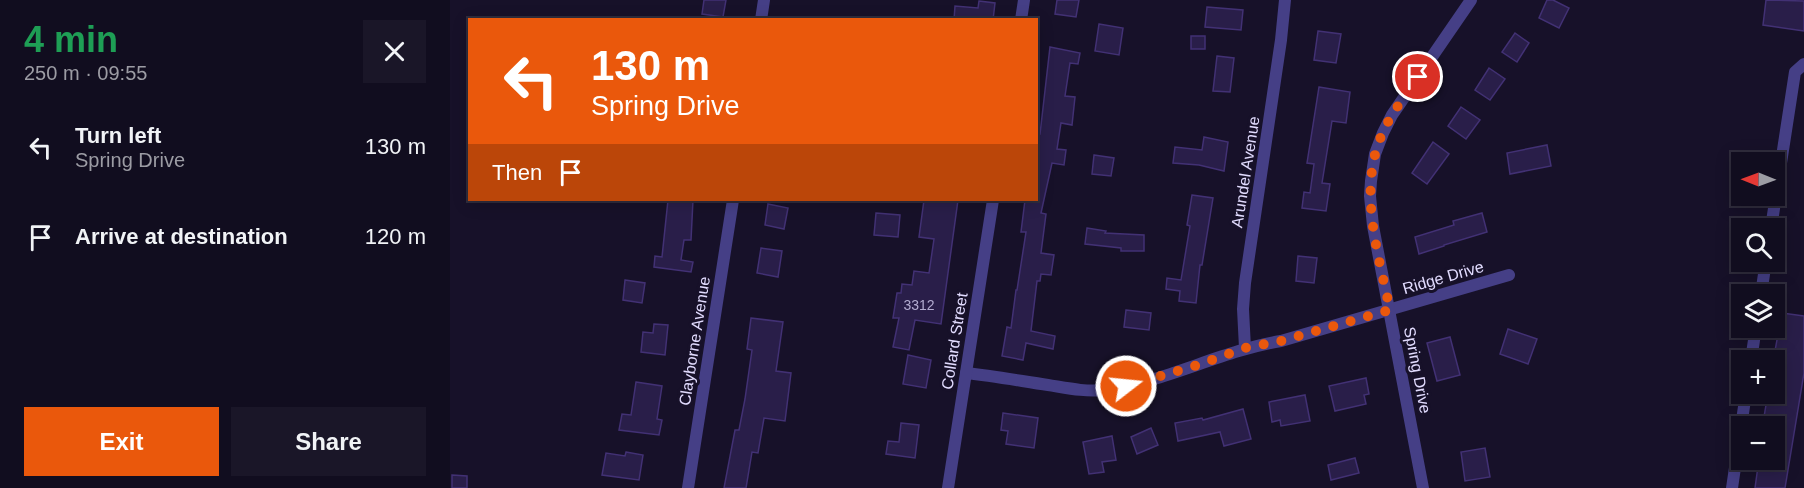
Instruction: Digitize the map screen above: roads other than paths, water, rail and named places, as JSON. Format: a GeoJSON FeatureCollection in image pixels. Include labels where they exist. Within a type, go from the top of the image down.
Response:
{"type":"FeatureCollection","features":[{"type":"Feature","properties":{"kind":"street"},"geometry":{"type":"LineString","coordinates":[[761,18],[764,0]]}},
{"type":"Feature","properties":{"kind":"street"},"geometry":{"type":"LineString","coordinates":[[1021,18],[1024,0]]}},
{"type":"Feature","properties":{"kind":"street","name":"Arundel Avenue"},"geometry":{"type":"LineString","coordinates":[[1245,348],[1243,309],[1245,283],[1285,0]]}},
{"type":"Feature","properties":{"kind":"street","name":"Spring Drive"},"geometry":{"type":"LineString","coordinates":[[1423,488],[1372,216],[1371,181],[1375,154],[1392,115],[1472,0]]}},
{"type":"Feature","properties":{"kind":"street"},"geometry":{"type":"LineString","coordinates":[[1773,218],[1795,72],[1804,64]]}},
{"type":"Feature","properties":{"kind":"street","name":"Clayborne Avenue"},"geometry":{"type":"LineString","coordinates":[[688,488],[733,201]]}},
{"type":"Feature","properties":{"kind":"street","name":"Collard Street"},"geometry":{"type":"LineString","coordinates":[[948,488],[993,201]]}},
{"type":"Feature","properties":{"kind":"street","name":"Ridge Drive"},"geometry":{"type":"LineString","coordinates":[[966,373],[1078,390],[1103,390],[1126,386],[1198,365],[1245,348],[1281,341],[1509,275]]}},
{"type":"Feature","properties":{"kind":"street"},"geometry":{"type":"LineString","coordinates":[[1732,488],[1744,404]]}}]}
